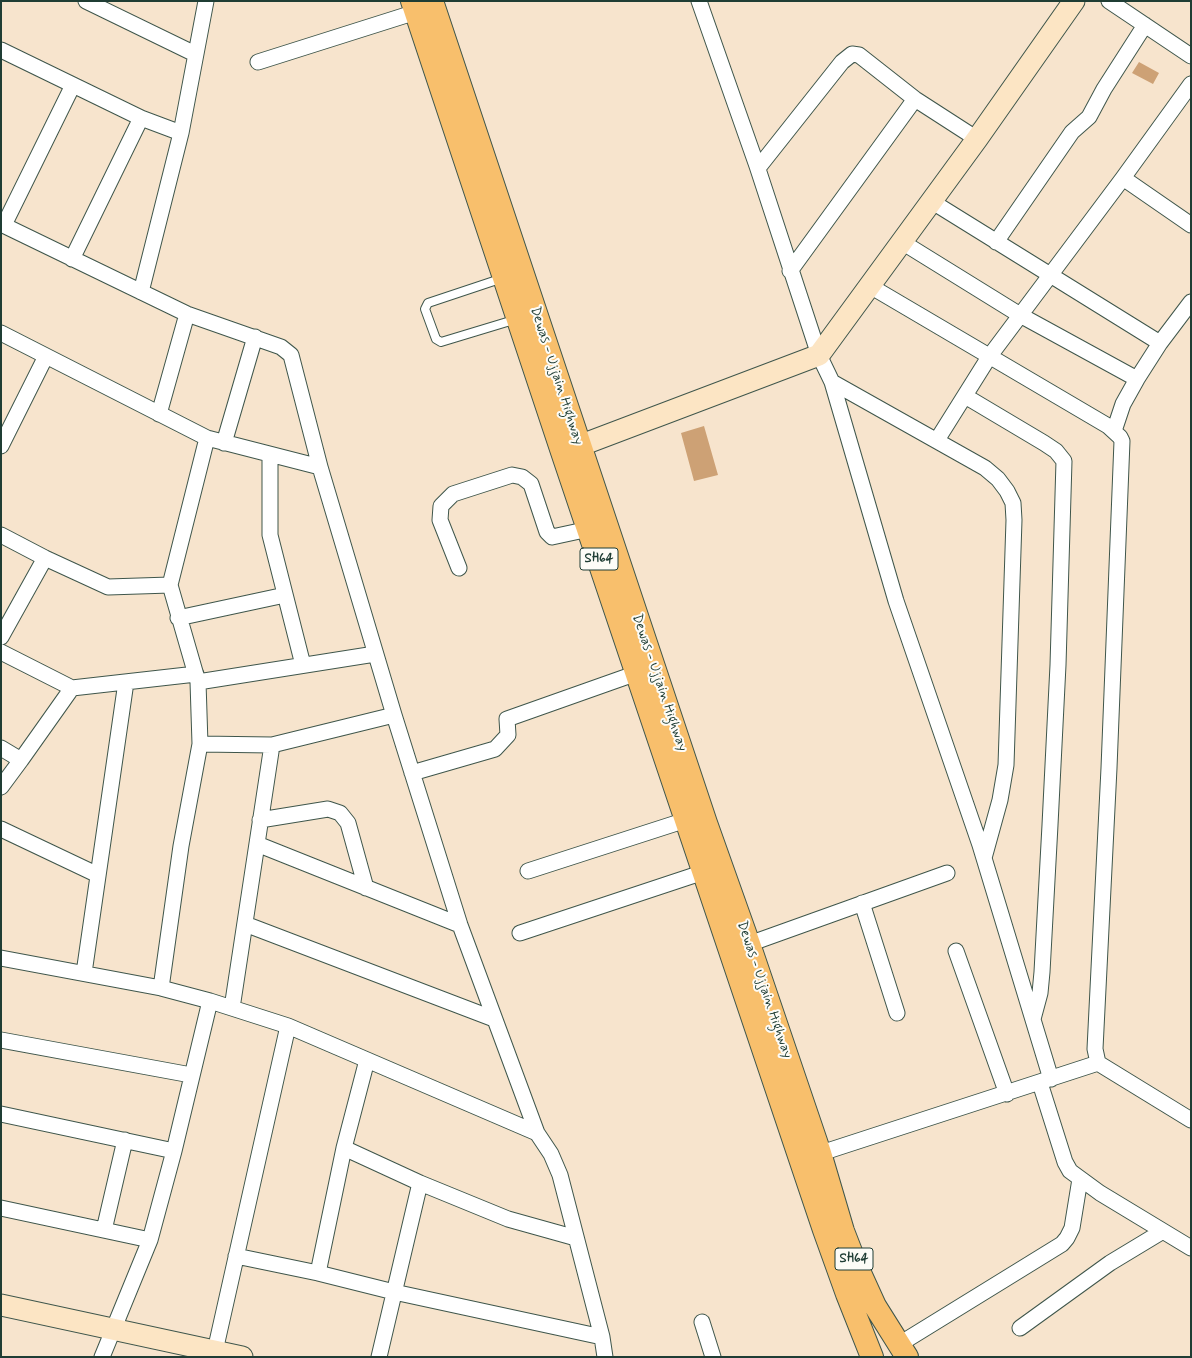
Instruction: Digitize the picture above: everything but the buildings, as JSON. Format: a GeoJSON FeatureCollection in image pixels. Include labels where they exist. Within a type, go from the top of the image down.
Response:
{"type":"FeatureCollection","features":[{"type":"Feature","properties":{"kind":"main road","name":"Dewas - Ujjain Highway"},"geometry":{"type":"LineString","coordinates":[[420,5],[517,319],[571,449],[589,529],[704,872],[811,1156],[875,1306],[902,1351]]}},
{"type":"Feature","properties":{"kind":"main road","name":"Dewas - Ujjain Highway"},"geometry":{"type":"LineString","coordinates":[[420,5],[571,449],[749,944],[811,1156],[842,1280],[868,1356]]}},
{"type":"Feature","properties":{"kind":"street"},"geometry":{"type":"LineString","coordinates":[[86,1],[195,54]]}},
{"type":"Feature","properties":{"kind":"street"},"geometry":{"type":"LineString","coordinates":[[141,292],[181,133],[206,1]]}},
{"type":"Feature","properties":{"kind":"street"},"geometry":{"type":"LineString","coordinates":[[699,1],[758,168],[790,271],[819,355],[832,382],[896,601],[984,858],[1033,1019],[1065,1162],[1070,1171],[1080,1179],[1191,1248]]}},
{"type":"Feature","properties":{"kind":"street"},"geometry":{"type":"LineString","coordinates":[[571,449],[819,355],[977,139],[1074,1]]}},
{"type":"Feature","properties":{"kind":"street"},"geometry":{"type":"LineString","coordinates":[[1109,1],[1191,56]]}},
{"type":"Feature","properties":{"kind":"street"},"geometry":{"type":"LineString","coordinates":[[258,62],[420,5]]}},
{"type":"Feature","properties":{"kind":"street"},"geometry":{"type":"LineString","coordinates":[[996,242],[1072,132],[1089,117],[1104,89],[1145,25]]}},
{"type":"Feature","properties":{"kind":"street"},"geometry":{"type":"LineString","coordinates":[[1,50],[141,118],[181,133]]}},
{"type":"Feature","properties":{"kind":"street"},"geometry":{"type":"LineString","coordinates":[[758,168],[842,62],[852,54],[859,55],[915,99],[977,139]]}},
{"type":"Feature","properties":{"kind":"street"},"geometry":{"type":"LineString","coordinates":[[937,440],[989,357],[1123,178],[1191,84]]}},
{"type":"Feature","properties":{"kind":"street"},"geometry":{"type":"LineString","coordinates":[[73,85],[3,224],[187,314],[281,347],[291,355],[320,467],[375,654],[460,926],[537,1133],[551,1154],[560,1175],[602,1337],[605,1357]]}},
{"type":"Feature","properties":{"kind":"street"},"geometry":{"type":"LineString","coordinates":[[790,271],[915,99]]}},
{"type":"Feature","properties":{"kind":"street"},"geometry":{"type":"LineString","coordinates":[[72,259],[141,118]]}},
{"type":"Feature","properties":{"kind":"street"},"geometry":{"type":"LineString","coordinates":[[1123,178],[1191,225]]}},
{"type":"Feature","properties":{"kind":"street"},"geometry":{"type":"LineString","coordinates":[[931,201],[1160,343]]}},
{"type":"Feature","properties":{"kind":"street"},"geometry":{"type":"LineString","coordinates":[[902,242],[1020,315],[1137,379]]}},
{"type":"Feature","properties":{"kind":"street"},"geometry":{"type":"LineString","coordinates":[[870,286],[1114,431],[1120,436],[1122,447],[1109,768],[1095,1049],[1098,1063],[1191,1120]]}},
{"type":"Feature","properties":{"kind":"street"},"geometry":{"type":"LineString","coordinates":[[1114,431],[1123,404],[1137,379],[1160,343],[1191,302]]}},
{"type":"Feature","properties":{"kind":"street"},"geometry":{"type":"LineString","coordinates":[[159,414],[187,314]]}},
{"type":"Feature","properties":{"kind":"street"},"geometry":{"type":"LineString","coordinates":[[1,333],[207,438],[320,467]]}},
{"type":"Feature","properties":{"kind":"street"},"geometry":{"type":"LineString","coordinates":[[224,443],[255,337]]}},
{"type":"Feature","properties":{"kind":"street"},"geometry":{"type":"LineString","coordinates":[[2,442],[46,356]]}},
{"type":"Feature","properties":{"kind":"street"},"geometry":{"type":"LineString","coordinates":[[832,382],[985,468],[998,478],[1007,491],[1013,504],[1014,520],[1006,764],[1000,800],[984,858]]}},
{"type":"Feature","properties":{"kind":"street"},"geometry":{"type":"LineString","coordinates":[[964,396],[1044,443],[1056,451],[1064,461],[1058,665],[1050,833],[1042,972],[1040,993],[1033,1019]]}},
{"type":"Feature","properties":{"kind":"street"},"geometry":{"type":"LineString","coordinates":[[161,988],[181,846],[200,744],[197,678],[178,618],[170,585],[207,438]]}},
{"type":"Feature","properties":{"kind":"street"},"geometry":{"type":"LineString","coordinates":[[270,455],[270,535],[303,665]]}},
{"type":"Feature","properties":{"kind":"street"},"geometry":{"type":"LineString","coordinates":[[459,568],[440,520],[441,506],[453,494],[512,475],[522,477],[531,484],[547,532],[552,536],[589,529]]}},
{"type":"Feature","properties":{"kind":"street"},"geometry":{"type":"LineString","coordinates":[[1,535],[45,558],[108,587],[170,585]]}},
{"type":"Feature","properties":{"kind":"street"},"geometry":{"type":"LineString","coordinates":[[1,637],[45,558]]}},
{"type":"Feature","properties":{"kind":"street"},"geometry":{"type":"LineString","coordinates":[[178,618],[285,595]]}},
{"type":"Feature","properties":{"kind":"street"},"geometry":{"type":"LineString","coordinates":[[1,652],[72,688],[126,682],[197,678],[303,665],[375,654]]}},
{"type":"Feature","properties":{"kind":"street"},"geometry":{"type":"LineString","coordinates":[[412,773],[495,750],[508,734],[507,719],[637,673]]}},
{"type":"Feature","properties":{"kind":"street"},"geometry":{"type":"LineString","coordinates":[[84,973],[126,682]]}},
{"type":"Feature","properties":{"kind":"street"},"geometry":{"type":"LineString","coordinates":[[1,787],[72,688]]}},
{"type":"Feature","properties":{"kind":"street"},"geometry":{"type":"LineString","coordinates":[[200,744],[272,745],[394,715]]}},
{"type":"Feature","properties":{"kind":"street"},"geometry":{"type":"LineString","coordinates":[[232,1008],[272,745]]}},
{"type":"Feature","properties":{"kind":"street"},"geometry":{"type":"LineString","coordinates":[[1,748],[21,760]]}},
{"type":"Feature","properties":{"kind":"street"},"geometry":{"type":"LineString","coordinates":[[260,820],[328,810],[340,813],[348,823],[366,888]]}},
{"type":"Feature","properties":{"kind":"street"},"geometry":{"type":"LineString","coordinates":[[528,871],[686,820]]}},
{"type":"Feature","properties":{"kind":"street"},"geometry":{"type":"LineString","coordinates":[[1,829],[98,875]]}},
{"type":"Feature","properties":{"kind":"street"},"geometry":{"type":"LineString","coordinates":[[257,844],[460,926]]}},
{"type":"Feature","properties":{"kind":"street"},"geometry":{"type":"LineString","coordinates":[[520,933],[704,872]]}},
{"type":"Feature","properties":{"kind":"street"},"geometry":{"type":"LineString","coordinates":[[749,944],[947,874]]}},
{"type":"Feature","properties":{"kind":"street"},"geometry":{"type":"LineString","coordinates":[[862,903],[897,1013]]}},
{"type":"Feature","properties":{"kind":"street"},"geometry":{"type":"LineString","coordinates":[[245,924],[494,1019]]}},
{"type":"Feature","properties":{"kind":"street"},"geometry":{"type":"LineString","coordinates":[[956,951],[1007,1094]]}},
{"type":"Feature","properties":{"kind":"street"},"geometry":{"type":"LineString","coordinates":[[1,958],[161,988],[210,1001],[288,1026],[537,1133]]}},
{"type":"Feature","properties":{"kind":"street"},"geometry":{"type":"LineString","coordinates":[[102,1357],[150,1240],[174,1151],[191,1075],[210,1001]]}},
{"type":"Feature","properties":{"kind":"street"},"geometry":{"type":"LineString","coordinates":[[215,1351],[288,1026]]}},
{"type":"Feature","properties":{"kind":"street"},"geometry":{"type":"LineString","coordinates":[[1,1040],[191,1075]]}},
{"type":"Feature","properties":{"kind":"street"},"geometry":{"type":"LineString","coordinates":[[318,1273],[344,1148],[367,1060]]}},
{"type":"Feature","properties":{"kind":"street"},"geometry":{"type":"LineString","coordinates":[[811,1156],[1007,1094],[1098,1063]]}},
{"type":"Feature","properties":{"kind":"street"},"geometry":{"type":"LineString","coordinates":[[1,1114],[174,1151]]}},
{"type":"Feature","properties":{"kind":"street"},"geometry":{"type":"LineString","coordinates":[[104,1230],[125,1140]]}},
{"type":"Feature","properties":{"kind":"street"},"geometry":{"type":"LineString","coordinates":[[344,1148],[420,1183],[508,1219],[576,1238]]}},
{"type":"Feature","properties":{"kind":"street"},"geometry":{"type":"LineString","coordinates":[[902,1351],[1062,1244],[1072,1228],[1080,1179]]}},
{"type":"Feature","properties":{"kind":"street"},"geometry":{"type":"LineString","coordinates":[[378,1357],[420,1183]]}},
{"type":"Feature","properties":{"kind":"street"},"geometry":{"type":"LineString","coordinates":[[1,1208],[150,1240]]}},
{"type":"Feature","properties":{"kind":"street"},"geometry":{"type":"LineString","coordinates":[[1020,1328],[1110,1263],[1163,1231]]}},
{"type":"Feature","properties":{"kind":"street"},"geometry":{"type":"LineString","coordinates":[[236,1256],[602,1337]]}},
{"type":"Feature","properties":{"kind":"street"},"geometry":{"type":"LineString","coordinates":[[1,1305],[242,1357]]}},
{"type":"Feature","properties":{"kind":"street"},"geometry":{"type":"LineString","coordinates":[[702,1322],[713,1357]]}},
{"type":"Feature","properties":{"kind":"lane"},"geometry":{"type":"LineString","coordinates":[[504,278],[428,303],[426,309],[430,324],[436,339],[441,342],[517,319]]}}]}
